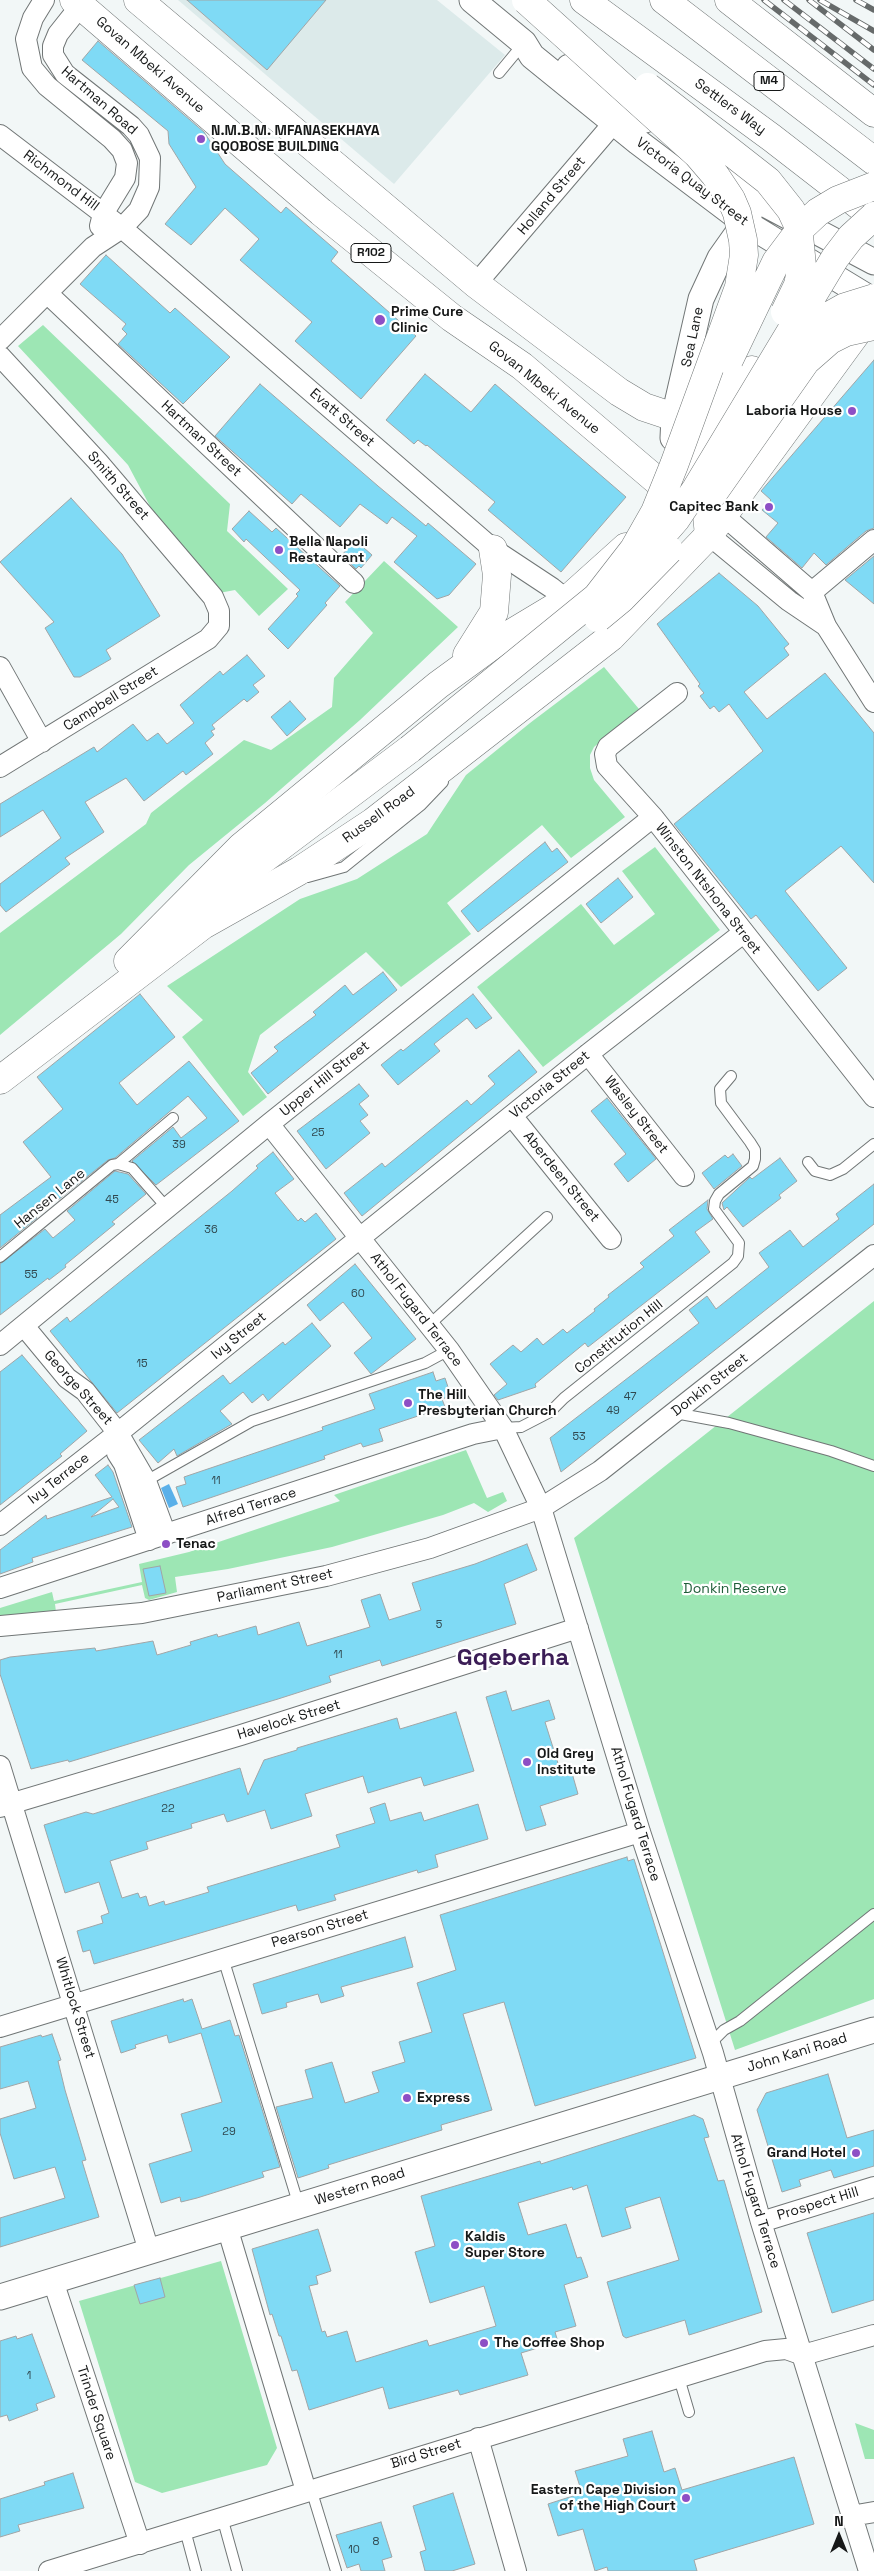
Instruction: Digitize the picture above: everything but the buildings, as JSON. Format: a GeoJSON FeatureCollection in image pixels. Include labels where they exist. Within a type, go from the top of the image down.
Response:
{"type":"FeatureCollection","features":[{"type":"Feature","properties":{"kind":"main road"},"geometry":{"type":"LineString","coordinates":[[526,0],[697,154],[715,175],[731,199],[737,213],[743,240],[744,255],[739,287],[655,512],[634,549],[596,598]]}},
{"type":"Feature","properties":{"kind":"main road"},"geometry":{"type":"LineString","coordinates":[[531,0],[600,50],[768,181],[791,210],[798,225],[802,250],[798,285],[741,365]]}},
{"type":"Feature","properties":{"kind":"main road","name":"Settlers Way"},"geometry":{"type":"LineString","coordinates":[[584,0],[772,138],[874,217]]}},
{"type":"Feature","properties":{"kind":"main road","name":"M4"},"geometry":{"type":"LineString","coordinates":[[664,0],[874,161]]}},
{"type":"Feature","properties":{"kind":"main road"},"geometry":{"type":"LineString","coordinates":[[729,0],[867,108]]}},
{"type":"Feature","properties":{"kind":"main road","name":"Govan Mbeki Avenue"},"geometry":{"type":"LineString","coordinates":[[80,2],[320,212],[452,318],[522,366],[674,496],[716,525]]}},
{"type":"Feature","properties":{"kind":"main road"},"geometry":{"type":"LineString","coordinates":[[149,6],[476,284],[619,392],[644,407],[674,417],[693,452],[716,525]]}},
{"type":"Feature","properties":{"kind":"main road"},"geometry":{"type":"LineString","coordinates":[[741,365],[776,262],[803,226],[818,212],[838,200],[874,186]]}},
{"type":"Feature","properties":{"kind":"main road"},"geometry":{"type":"LineString","coordinates":[[167,924],[209,900],[415,755],[644,557],[676,519],[835,258],[851,236],[874,217]]}},
{"type":"Feature","properties":{"kind":"main road"},"geometry":{"type":"LineString","coordinates":[[674,496],[704,486],[795,350],[816,325],[845,307],[874,300]]}},
{"type":"Feature","properties":{"kind":"main road","name":"Russell Road"},"geometry":{"type":"LineString","coordinates":[[0,1080],[203,925],[299,871],[373,822],[611,637],[716,525],[874,309]]}},
{"type":"Feature","properties":{"kind":"main road"},"geometry":{"type":"LineString","coordinates":[[203,925],[415,755],[621,599],[657,564],[687,529],[806,361],[830,340],[846,332],[874,326]]}},
{"type":"Feature","properties":{"kind":"main road","name":"Russell Road"},"geometry":{"type":"LineString","coordinates":[[22,1062],[167,924],[241,848],[438,685],[497,642],[567,600],[617,556],[674,496],[693,452],[741,365]]}},
{"type":"Feature","properties":{"kind":"main road"},"geometry":{"type":"LineString","coordinates":[[438,685],[471,650],[494,612],[497,575],[493,549]]}},
{"type":"Feature","properties":{"kind":"street","name":"Hartman Road"},"geometry":{"type":"LineString","coordinates":[[44,0],[28,30],[26,48],[32,68],[47,86],[112,139],[122,150],[127,164],[122,184],[104,214],[93,247]]}},
{"type":"Feature","properties":{"kind":"street","name":"Victoria Quay Street"},"geometry":{"type":"LineString","coordinates":[[472,0],[524,43],[541,46],[744,222],[874,300]]}},
{"type":"Feature","properties":{"kind":"street","name":"Hartman Road"},"geometry":{"type":"LineString","coordinates":[[0,340],[93,247],[122,228],[139,210],[145,199],[151,173],[150,158],[139,135],[131,126],[65,74],[56,64],[53,55],[53,46],[58,34],[80,2]]}},
{"type":"Feature","properties":{"kind":"street","name":"Victoria Quay Street"},"geometry":{"type":"LineString","coordinates":[[620,115],[763,203],[874,262]]}},
{"type":"Feature","properties":{"kind":"street","name":"Holland Street"},"geometry":{"type":"LineString","coordinates":[[476,284],[620,115]]}},
{"type":"Feature","properties":{"kind":"street","name":"Richmond Hill"},"geometry":{"type":"LineString","coordinates":[[0,134],[122,228]]}},
{"type":"Feature","properties":{"kind":"street","name":"Sea Lane"},"geometry":{"type":"LineString","coordinates":[[674,496],[674,417],[701,299],[710,274],[744,222],[763,203]]}},
{"type":"Feature","properties":{"kind":"street","name":"Evatt Street"},"geometry":{"type":"LineString","coordinates":[[122,228],[493,549],[567,600]]}},
{"type":"Feature","properties":{"kind":"street","name":"Hartman Street"},"geometry":{"type":"LineString","coordinates":[[48,294],[354,583]]}},
{"type":"Feature","properties":{"kind":"street","name":"Smith Street"},"geometry":{"type":"LineString","coordinates":[[0,356],[98,462],[213,597],[219,610],[219,626]]}},
{"type":"Feature","properties":{"kind":"street","name":"Govan Mbeki Avenue"},"geometry":{"type":"LineString","coordinates":[[716,525],[812,592],[826,626],[874,702]]}},
{"type":"Feature","properties":{"kind":"street","name":"Govan Mbeki Avenue"},"geometry":{"type":"LineString","coordinates":[[716,525],[789,601],[826,626]]}},
{"type":"Feature","properties":{"kind":"street"},"geometry":{"type":"LineString","coordinates":[[812,592],[874,540]]}},
{"type":"Feature","properties":{"kind":"street"},"geometry":{"type":"LineString","coordinates":[[567,600],[611,637]]}},
{"type":"Feature","properties":{"kind":"street","name":"Campbell Street"},"geometry":{"type":"LineString","coordinates":[[0,767],[208,639],[219,626]]}},
{"type":"Feature","properties":{"kind":"street"},"geometry":{"type":"LineString","coordinates":[[0,667],[42,742]]}},
{"type":"Feature","properties":{"kind":"street","name":"Winston Ntshona Street"},"geometry":{"type":"LineString","coordinates":[[677,693],[618,739],[605,754],[607,766],[652,818],[874,1097]]}},
{"type":"Feature","properties":{"kind":"street","name":"Upper Hill Street"},"geometry":{"type":"LineString","coordinates":[[0,1345],[168,1209],[269,1124],[652,818]]}},
{"type":"Feature","properties":{"kind":"street","name":"Victoria Street"},"geometry":{"type":"LineString","coordinates":[[359,1238],[588,1054],[743,933]]}},
{"type":"Feature","properties":{"kind":"street","name":"Wasley Street"},"geometry":{"type":"LineString","coordinates":[[588,1054],[684,1176]]}},
{"type":"Feature","properties":{"kind":"street","name":"Aberdeen Street"},"geometry":{"type":"LineString","coordinates":[[512,1116],[611,1238]]}},
{"type":"Feature","properties":{"kind":"street","name":"Athol Fugard Terrace"},"geometry":{"type":"LineString","coordinates":[[269,1124],[449,1350],[503,1428],[541,1508],[640,1832],[710,2044],[761,2222],[869,2571]]}},
{"type":"Feature","properties":{"kind":"street","name":"Ivy Street"},"geometry":{"type":"LineString","coordinates":[[114,1437],[359,1238]]}},
{"type":"Feature","properties":{"kind":"street","name":"Donkin Street"},"geometry":{"type":"LineString","coordinates":[[541,1508],[600,1472],[874,1255]]}},
{"type":"Feature","properties":{"kind":"street","name":"George Street"},"geometry":{"type":"LineString","coordinates":[[24,1326],[67,1378],[85,1391],[114,1437],[146,1481],[157,1538]]}},
{"type":"Feature","properties":{"kind":"street","name":"Alfred Terrace"},"geometry":{"type":"LineString","coordinates":[[0,1588],[473,1434],[503,1428]]}},
{"type":"Feature","properties":{"kind":"street","name":"George Street"},"geometry":{"type":"LineString","coordinates":[[114,1437],[157,1538]]}},
{"type":"Feature","properties":{"kind":"street","name":"Ivy Terrace"},"geometry":{"type":"LineString","coordinates":[[0,1525],[114,1437]]}},
{"type":"Feature","properties":{"kind":"street","name":"Parliament Street"},"geometry":{"type":"LineString","coordinates":[[0,1626],[142,1613],[326,1576],[430,1548],[541,1508]]}},
{"type":"Feature","properties":{"kind":"street","name":"Havelock Street"},"geometry":{"type":"LineString","coordinates":[[6,1805],[241,1735],[578,1628]]}},
{"type":"Feature","properties":{"kind":"street","name":"Whitlock Street"},"geometry":{"type":"LineString","coordinates":[[0,1766],[6,1805],[73,2004],[149,2251]]}},
{"type":"Feature","properties":{"kind":"street","name":"Pearson Street"},"geometry":{"type":"LineString","coordinates":[[0,2027],[640,1832]]}},
{"type":"Feature","properties":{"kind":"street","name":"John Kani Road"},"geometry":{"type":"LineString","coordinates":[[719,2075],[874,2030]]}},
{"type":"Feature","properties":{"kind":"street","name":"Western Road"},"geometry":{"type":"LineString","coordinates":[[0,2297],[456,2156],[602,2114],[719,2075]]}},
{"type":"Feature","properties":{"kind":"street","name":"Prospect Hill"},"geometry":{"type":"LineString","coordinates":[[761,2222],[874,2187]]}},
{"type":"Feature","properties":{"kind":"street"},"geometry":{"type":"LineString","coordinates":[[227,2227],[309,2490]]}},
{"type":"Feature","properties":{"kind":"street","name":"Trinder Square"},"geometry":{"type":"LineString","coordinates":[[53,2281],[140,2544]]}},
{"type":"Feature","properties":{"kind":"street"},"geometry":{"type":"LineString","coordinates":[[803,2355],[874,2335]]}},
{"type":"Feature","properties":{"kind":"street","name":"Bird Street"},"geometry":{"type":"LineString","coordinates":[[49,2571],[478,2438],[778,2348],[803,2355]]}},
{"type":"Feature","properties":{"kind":"street"},"geometry":{"type":"LineString","coordinates":[[478,2438],[516,2571]]}},
{"type":"Feature","properties":{"kind":"street"},"geometry":{"type":"LineString","coordinates":[[851,2516],[874,2512]]}},
{"type":"Feature","properties":{"kind":"lane"},"geometry":{"type":"LineString","coordinates":[[499,74],[524,43]]}},
{"type":"Feature","properties":{"kind":"lane","name":"Constitution Hill"},"geometry":{"type":"LineString","coordinates":[[503,1428],[521,1427],[550,1412],[571,1392],[734,1263],[740,1249],[739,1243],[714,1209],[715,1201],[719,1194],[752,1166],[755,1159],[755,1150],[721,1103],[720,1089],[731,1076]]}},
{"type":"Feature","properties":{"kind":"lane","name":"Hansen Lane"},"geometry":{"type":"LineString","coordinates":[[0,1257],[112,1165],[118,1164],[173,1118]]}},
{"type":"Feature","properties":{"kind":"lane"},"geometry":{"type":"LineString","coordinates":[[808,1162],[816,1171],[830,1175],[843,1169],[874,1144]]}},
{"type":"Feature","properties":{"kind":"lane"},"geometry":{"type":"LineString","coordinates":[[118,1164],[132,1168],[168,1209]]}},
{"type":"Feature","properties":{"kind":"lane"},"geometry":{"type":"LineString","coordinates":[[429,1325],[547,1218]]}},
{"type":"Feature","properties":{"kind":"lane"},"geometry":{"type":"LineString","coordinates":[[146,1481],[252,1421],[425,1363],[449,1350]]}},
{"type":"Feature","properties":{"kind":"lane"},"geometry":{"type":"LineString","coordinates":[[674,1413],[729,1423],[831,1451],[874,1466]]}},
{"type":"Feature","properties":{"kind":"lane"},"geometry":{"type":"LineString","coordinates":[[710,2044],[724,2030],[740,2021],[874,1914]]}},
{"type":"Feature","properties":{"kind":"lane"},"geometry":{"type":"LineString","coordinates":[[223,1958],[299,2206]]}},
{"type":"Feature","properties":{"kind":"lane"},"geometry":{"type":"LineString","coordinates":[[679,2378],[689,2412]]}},
{"type":"Feature","properties":{"kind":"lane"},"geometry":{"type":"LineString","coordinates":[[309,2490],[336,2571]]}},
{"type":"Feature","properties":{"kind":"lane"},"geometry":{"type":"LineString","coordinates":[[222,2518],[237,2571]]}},
{"type":"Feature","properties":{"kind":"lane"},"geometry":{"type":"LineString","coordinates":[[185,2530],[196,2571]]}},
{"type":"Feature","properties":{"kind":"shaded area"},"geometry":{"type":"Polygon","coordinates":[[[178,0],[437,0],[505,55],[394,184],[178,0]]]}},
{"type":"Feature","properties":{"kind":"green space"},"geometry":{"type":"Polygon","coordinates":[[[43,325],[230,504],[227,531],[288,589],[259,616],[235,590],[219,593],[152,510],[128,465],[18,346],[43,325]]]}},
{"type":"Feature","properties":{"kind":"green space"},"geometry":{"type":"Polygon","coordinates":[[[384,561],[458,627],[360,720],[265,803],[189,865],[121,934],[0,1035],[0,933],[146,824],[151,813],[244,740],[271,750],[332,707],[334,678],[373,633],[345,602],[384,561]]]}},
{"type":"Feature","properties":{"kind":"green space"},"geometry":{"type":"Polygon","coordinates":[[[604,667],[639,709],[594,747],[590,755],[590,768],[594,780],[625,817],[571,858],[542,825],[447,903],[471,934],[401,987],[366,952],[260,1035],[248,1072],[267,1097],[243,1116],[182,1037],[203,1020],[167,986],[300,899],[357,879],[427,834],[466,775],[530,723],[604,667]]]}},
{"type":"Feature","properties":{"kind":"green space"},"geometry":{"type":"Polygon","coordinates":[[[655,847],[720,930],[543,1067],[477,987],[581,904],[614,945],[655,914],[622,871],[655,847]]]}},
{"type":"Feature","properties":{"kind":"green space","name":"Donkin Reserve"},"geometry":{"type":"Polygon","coordinates":[[[874,1301],[874,1999],[735,2050],[574,1538],[874,1301]]]}},
{"type":"Feature","properties":{"kind":"green space"},"geometry":{"type":"Polygon","coordinates":[[[466,1450],[487,1498],[503,1492],[507,1501],[488,1512],[474,1503],[443,1515],[332,1547],[228,1569],[175,1577],[177,1592],[149,1600],[145,1598],[142,1585],[55,1604],[56,1612],[0,1617],[0,1608],[52,1592],[54,1601],[142,1582],[139,1564],[189,1552],[340,1501],[334,1495],[466,1450]]]}},
{"type":"Feature","properties":{"kind":"green space"},"geometry":{"type":"Polygon","coordinates":[[[221,2261],[277,2448],[267,2465],[162,2493],[135,2482],[79,2301],[221,2261]]]}},
{"type":"Feature","properties":{"kind":"green space"},"geometry":{"type":"Polygon","coordinates":[[[855,2423],[874,2430],[874,2459],[865,2459],[855,2423]]]}},
{"type":"Feature","properties":{"kind":"water"},"geometry":{"type":"Polygon","coordinates":[[[169,1484],[178,1504],[169,1508],[161,1488],[169,1484]]]}},
{"type":"Feature","properties":{"kind":"railway"},"geometry":{"type":"LineString","coordinates":[[764,0],[874,85]]}},
{"type":"Feature","properties":{"kind":"railway"},"geometry":{"type":"LineString","coordinates":[[784,0],[874,69]]}},
{"type":"Feature","properties":{"kind":"railway"},"geometry":{"type":"LineString","coordinates":[[809,0],[874,50]]}},
{"type":"Feature","properties":{"kind":"railway"},"geometry":{"type":"LineString","coordinates":[[820,0],[874,31]]}},
{"type":"Feature","properties":{"kind":"railway"},"geometry":{"type":"LineString","coordinates":[[856,0],[874,10]]}},
{"type":"Feature","properties":{"kind":"place","name":"N.M.B.M. MFANASEKHAYA GQOBOSE BUILDING"},"geometry":{"type":"Point","coordinates":[201,139]}},
{"type":"Feature","properties":{"kind":"place","name":"Prime Cure Clinic"},"geometry":{"type":"Point","coordinates":[380,320]}},
{"type":"Feature","properties":{"kind":"place","name":"Laboria House"},"geometry":{"type":"Point","coordinates":[852,411]}},
{"type":"Feature","properties":{"kind":"place","name":"Capitec Bank"},"geometry":{"type":"Point","coordinates":[769,507]}},
{"type":"Feature","properties":{"kind":"place","name":"Bella Napoli Restaurant"},"geometry":{"type":"Point","coordinates":[279,550]}},
{"type":"Feature","properties":{"kind":"place","name":"The Hill Presbyterian Church"},"geometry":{"type":"Point","coordinates":[408,1403]}},
{"type":"Feature","properties":{"kind":"place","name":"Tenac"},"geometry":{"type":"Point","coordinates":[166,1544]}},
{"type":"Feature","properties":{"kind":"place","name":"Old Grey Institute"},"geometry":{"type":"Point","coordinates":[527,1762]}},
{"type":"Feature","properties":{"kind":"place","name":"Express"},"geometry":{"type":"Point","coordinates":[407,2098]}},
{"type":"Feature","properties":{"kind":"place","name":"Grand Hotel"},"geometry":{"type":"Point","coordinates":[856,2153]}},
{"type":"Feature","properties":{"kind":"place","name":"Kaldis Super Store"},"geometry":{"type":"Point","coordinates":[455,2245]}},
{"type":"Feature","properties":{"kind":"place","name":"The Coffee Shop"},"geometry":{"type":"Point","coordinates":[484,2343]}},
{"type":"Feature","properties":{"kind":"place","name":"Eastern Cape Division of the High Court"},"geometry":{"type":"Point","coordinates":[686,2498]}},
{"type":"Feature","properties":{"kind":"district","name":"Gqeberha"},"geometry":{"type":"Point","coordinates":[513,1658]}}]}
